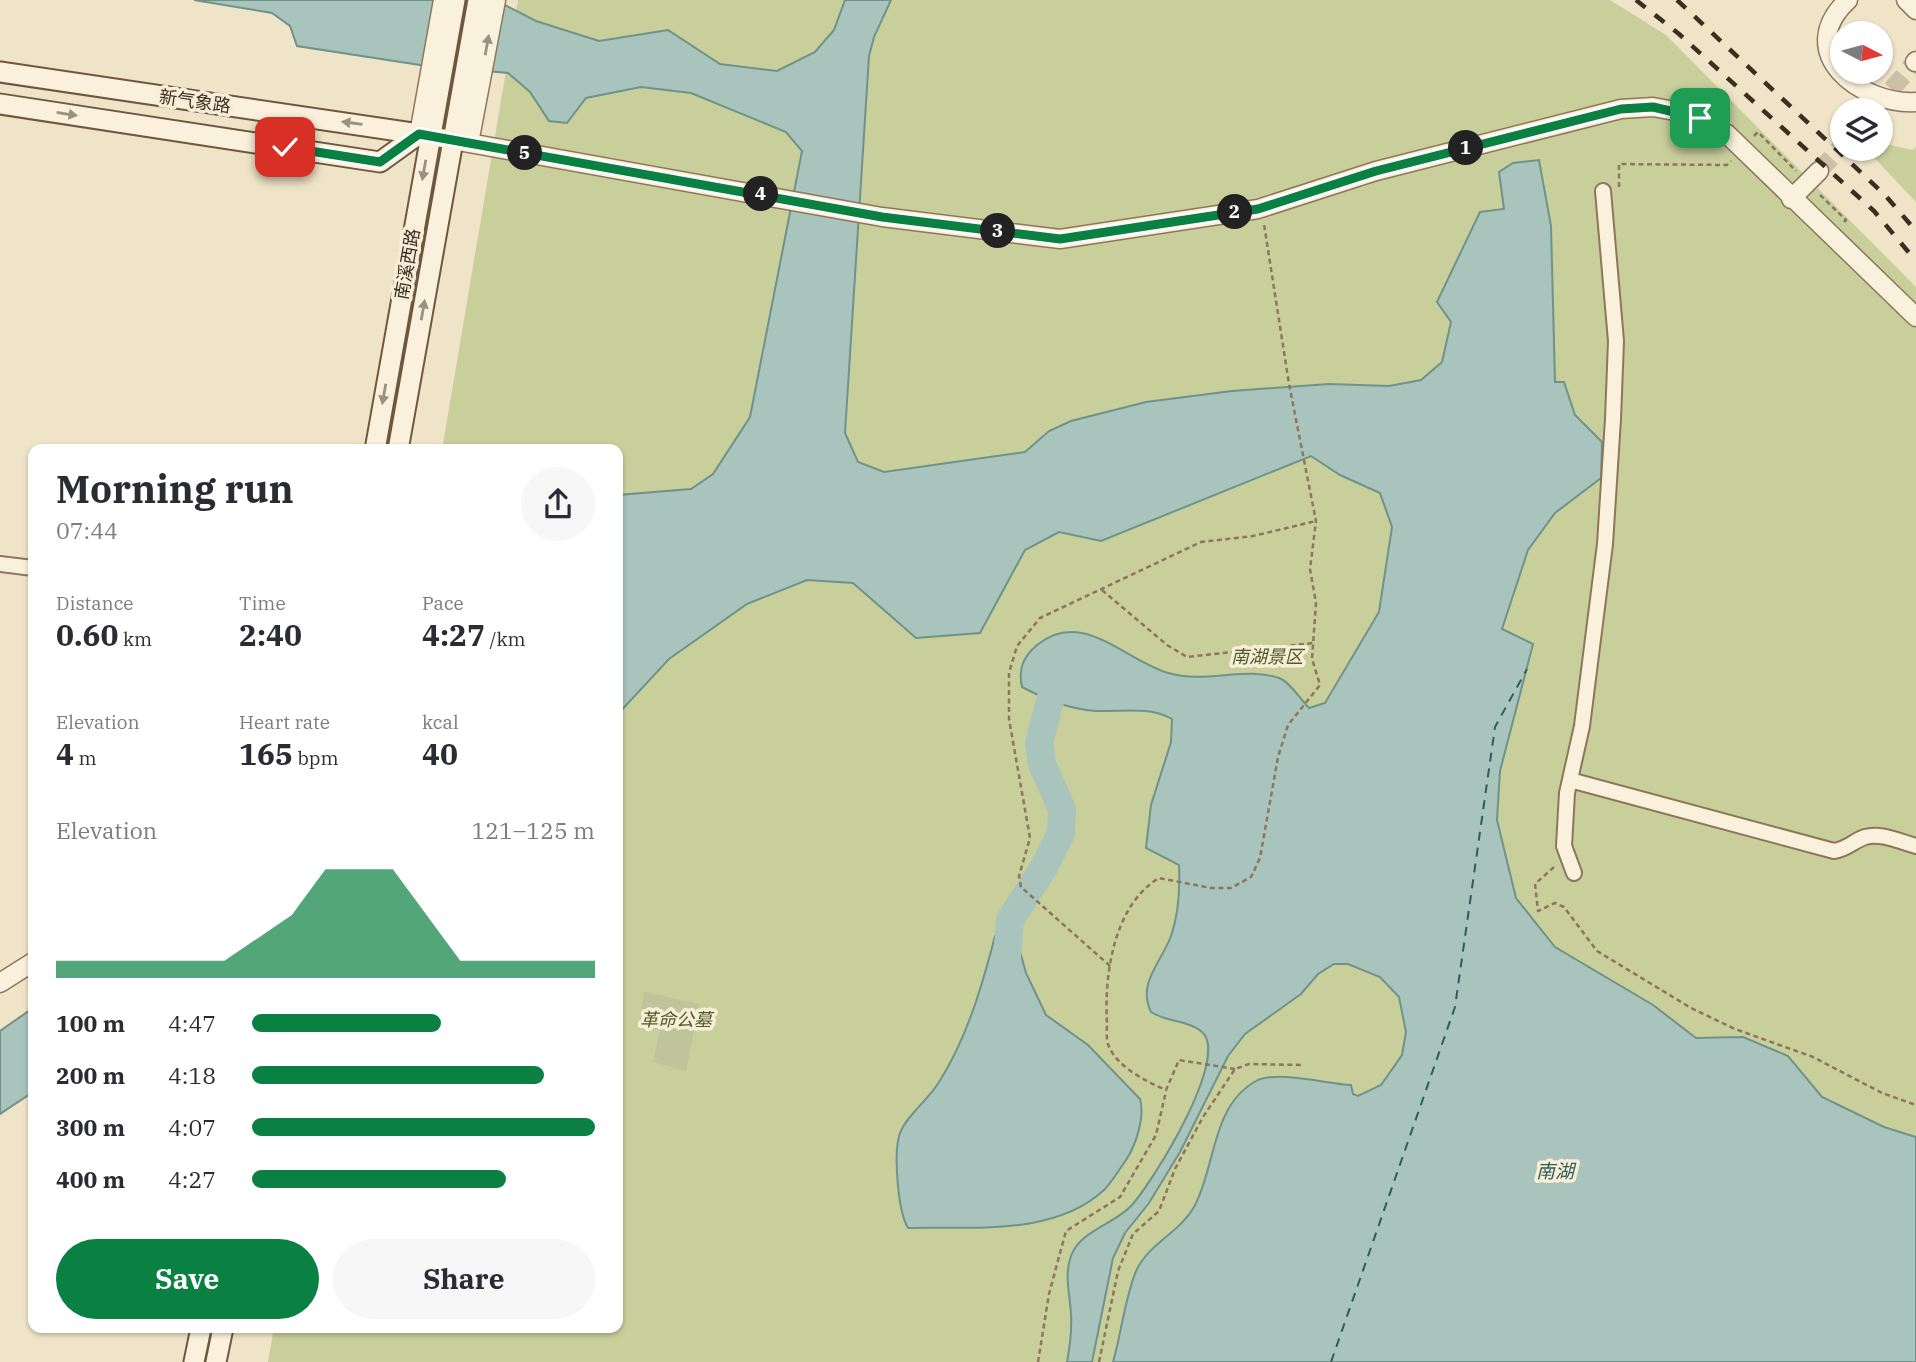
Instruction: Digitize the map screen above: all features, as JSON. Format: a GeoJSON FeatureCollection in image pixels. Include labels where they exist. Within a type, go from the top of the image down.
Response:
{"type":"FeatureCollection","features":[{"type":"Feature","properties":{"kind":"main road","name":"南溪西路"},"geometry":{"type":"LineString","coordinates":[[376,444],[434,78],[455,0]]}},
{"type":"Feature","properties":{"kind":"main road","name":"南溪西路"},"geometry":{"type":"LineString","coordinates":[[399,444],[471,86],[478,0]]}},
{"type":"Feature","properties":{"kind":"main road","name":"新气象路"},"geometry":{"type":"LineString","coordinates":[[0,72],[424,135]]}},
{"type":"Feature","properties":{"kind":"main road","name":"新气象路"},"geometry":{"type":"LineString","coordinates":[[0,104],[380,162],[424,135]]}},
{"type":"Feature","properties":{"kind":"main road"},"geometry":{"type":"LineString","coordinates":[[194,1362],[200,1333]]}},
{"type":"Feature","properties":{"kind":"main road"},"geometry":{"type":"LineString","coordinates":[[215,1362],[222,1333]]}},
{"type":"Feature","properties":{"kind":"street"},"geometry":{"type":"LineString","coordinates":[[434,78],[443,0]]}},
{"type":"Feature","properties":{"kind":"street"},"geometry":{"type":"LineString","coordinates":[[471,86],[496,0]]}},
{"type":"Feature","properties":{"kind":"street"},"geometry":{"type":"LineString","coordinates":[[1848,0],[1837,10],[1827,34],[1832,62],[1841,75],[1860,89],[1888,100],[1916,102]]}},
{"type":"Feature","properties":{"kind":"street"},"geometry":{"type":"LineString","coordinates":[[1906,0],[1916,10]]}},
{"type":"Feature","properties":{"kind":"street"},"geometry":{"type":"LineString","coordinates":[[424,135],[882,217],[1060,239],[1261,208],[1376,171],[1621,109],[1653,107],[1685,113],[1727,134],[1791,199],[1916,317]]}},
{"type":"Feature","properties":{"kind":"street"},"geometry":{"type":"LineString","coordinates":[[1791,199],[1813,177]]}},
{"type":"Feature","properties":{"kind":"street"},"geometry":{"type":"LineString","coordinates":[[1574,873],[1564,846],[1570,780],[1582,726],[1605,544],[1613,419],[1616,341],[1603,191]]}},
{"type":"Feature","properties":{"kind":"street"},"geometry":{"type":"LineString","coordinates":[[0,564],[28,567]]}},
{"type":"Feature","properties":{"kind":"street"},"geometry":{"type":"LineString","coordinates":[[1570,780],[1834,851],[1848,849],[1862,838],[1874,835],[1916,846]]}},
{"type":"Feature","properties":{"kind":"street"},"geometry":{"type":"LineString","coordinates":[[0,983],[28,965]]}},
{"type":"Feature","properties":{"kind":"path"},"geometry":{"type":"LineString","coordinates":[[1750,140],[1758,132],[1813,177],[1846,220],[1838,228]]}},
{"type":"Feature","properties":{"kind":"path"},"geometry":{"type":"LineString","coordinates":[[1603,191],[1619,190],[1619,164],[1727,165],[1735,157]]}},
{"type":"Feature","properties":{"kind":"path"},"geometry":{"type":"LineString","coordinates":[[1166,1090],[1150,1083],[1123,1064],[1108,1045],[1106,1004],[1110,966],[1119,933],[1144,887],[1160,878],[1211,888],[1231,888],[1251,877],[1260,858],[1276,768],[1288,725],[1320,685],[1312,659],[1316,603],[1310,569],[1316,521],[1289,384],[1261,208]]}},
{"type":"Feature","properties":{"kind":"path"},"geometry":{"type":"LineString","coordinates":[[1110,966],[1021,887],[1018,876],[1030,838],[1009,719],[1009,673],[1017,646],[1040,618],[1201,542],[1253,536],[1316,521]]}},
{"type":"Feature","properties":{"kind":"path"},"geometry":{"type":"LineString","coordinates":[[1102,590],[1167,645],[1187,657],[1312,643]]}},
{"type":"Feature","properties":{"kind":"path"},"geometry":{"type":"LineString","coordinates":[[1567,855],[1535,884],[1538,911],[1555,903],[1564,907],[1597,951],[1690,1008],[1735,1029],[1813,1057],[1882,1093],[1916,1105]]}},
{"type":"Feature","properties":{"kind":"path"},"geometry":{"type":"LineString","coordinates":[[1038,1362],[1049,1294],[1066,1231],[1120,1197],[1156,1135],[1166,1090],[1179,1060],[1235,1069],[1249,1064],[1303,1065]]}},
{"type":"Feature","properties":{"kind":"path"},"geometry":{"type":"LineString","coordinates":[[1099,1362],[1118,1271],[1133,1234],[1159,1211],[1175,1169],[1203,1117],[1235,1069]]}},
{"type":"Feature","properties":{"kind":"green space","name":"南湖景区"},"geometry":{"type":"Polygon","coordinates":[[[518,0],[1610,0],[1666,35],[1916,287],[1916,1362],[268,1362],[273,1333],[623,1333],[623,444],[443,444],[518,0]]]}},
{"type":"Feature","properties":{"kind":"green space"},"geometry":{"type":"Polygon","coordinates":[[[1893,146],[1913,150],[1916,147],[1916,202],[1877,161],[1893,161],[1893,146]]]}},
{"type":"Feature","properties":{"kind":"green space","name":"革命公墓"},"geometry":{"type":"Polygon","coordinates":[[[644,992],[699,1004],[686,1071],[653,1062],[660,1030],[639,1025],[644,992]]]}},
{"type":"Feature","properties":{"kind":"water","name":"南湖"},"geometry":{"type":"Polygon","coordinates":[[[194,0],[495,0],[536,21],[599,41],[668,30],[720,64],[777,71],[815,52],[834,30],[845,0],[891,0],[874,37],[869,56],[845,433],[858,462],[884,472],[1025,452],[1049,431],[1071,421],[1146,402],[1232,391],[1329,384],[1389,386],[1421,380],[1442,362],[1451,322],[1437,302],[1480,212],[1504,209],[1499,172],[1513,163],[1539,160],[1551,226],[1555,382],[1564,382],[1575,415],[1602,442],[1601,478],[1555,513],[1528,550],[1502,629],[1533,644],[1500,771],[1497,820],[1516,898],[1555,947],[1653,1005],[1696,1038],[1743,1037],[1788,1056],[1822,1097],[1884,1127],[1916,1137],[1916,1362],[1113,1362],[1137,1269],[1149,1252],[1181,1224],[1194,1207],[1222,1121],[1241,1092],[1265,1078],[1288,1077],[1351,1085],[1353,1094],[1358,1096],[1381,1085],[1402,1055],[1406,1032],[1399,997],[1380,977],[1348,964],[1334,964],[1318,974],[1301,994],[1245,1034],[1228,1056],[1180,1152],[1149,1203],[1125,1233],[1113,1258],[1092,1362],[1067,1362],[1071,1326],[1068,1278],[1071,1256],[1075,1247],[1089,1234],[1131,1206],[1156,1172],[1198,1091],[1206,1065],[1208,1044],[1201,1031],[1151,1012],[1147,1002],[1149,982],[1171,936],[1178,900],[1179,865],[1146,848],[1151,805],[1171,742],[1172,719],[1154,712],[1096,711],[1057,703],[1022,687],[1023,664],[1037,645],[1054,635],[1070,632],[1087,634],[1168,673],[1197,677],[1266,675],[1287,683],[1309,708],[1325,703],[1379,612],[1392,527],[1380,493],[1340,475],[1311,456],[1101,541],[1059,532],[1025,550],[980,633],[916,638],[853,583],[807,580],[747,604],[669,659],[623,709],[623,495],[691,489],[713,474],[750,417],[802,151],[786,132],[691,93],[641,87],[586,98],[567,123],[549,121],[530,92],[508,73],[420,65],[297,46],[290,26],[272,13],[194,0]]]}},
{"type":"Feature","properties":{"kind":"water"},"geometry":{"type":"Polygon","coordinates":[[[1015,934],[1026,973],[1046,1015],[1088,1045],[1140,1099],[1141,1114],[1136,1139],[1126,1160],[1104,1190],[1084,1205],[1061,1215],[1010,1226],[908,1228],[904,1220],[898,1182],[897,1154],[900,1133],[935,1088],[958,1048],[979,993],[995,936],[1015,934]]]}},
{"type":"Feature","properties":{"kind":"water"},"geometry":{"type":"Polygon","coordinates":[[[28,1011],[28,1095],[0,1114],[0,1031],[28,1011]]]}},
{"type":"Feature","properties":{"kind":"waterway"},"geometry":{"type":"LineString","coordinates":[[1006,970],[1010,920],[1043,869],[1061,833],[1062,809],[1042,764],[1039,743],[1059,667],[1061,668]]}},
{"type":"Feature","properties":{"kind":"ferry route"},"geometry":{"type":"LineString","coordinates":[[1331,1362],[1455,1007],[1495,727],[1527,669]]}},
{"type":"Feature","properties":{"kind":"tunnel"},"geometry":{"type":"LineString","coordinates":[[1884,98],[1915,62]]}},
{"type":"Feature","properties":{"kind":"tunnel"},"geometry":{"type":"LineString","coordinates":[[1819,171],[1830,159]]}},
{"type":"Feature","properties":{"kind":"railway"},"geometry":{"type":"LineString","coordinates":[[1636,0],[1679,34],[1874,211],[1916,261]]}},
{"type":"Feature","properties":{"kind":"railway"},"geometry":{"type":"LineString","coordinates":[[1677,0],[1885,195],[1916,231]]}},
{"type":"Feature","properties":{"kind":"route"},"geometry":{"type":"LineString","coordinates":[[285,147],[380,162],[419,134],[882,217],[1060,239],[1258,209],[1376,171],[1621,109],[1653,107],[1700,118]]}}]}
